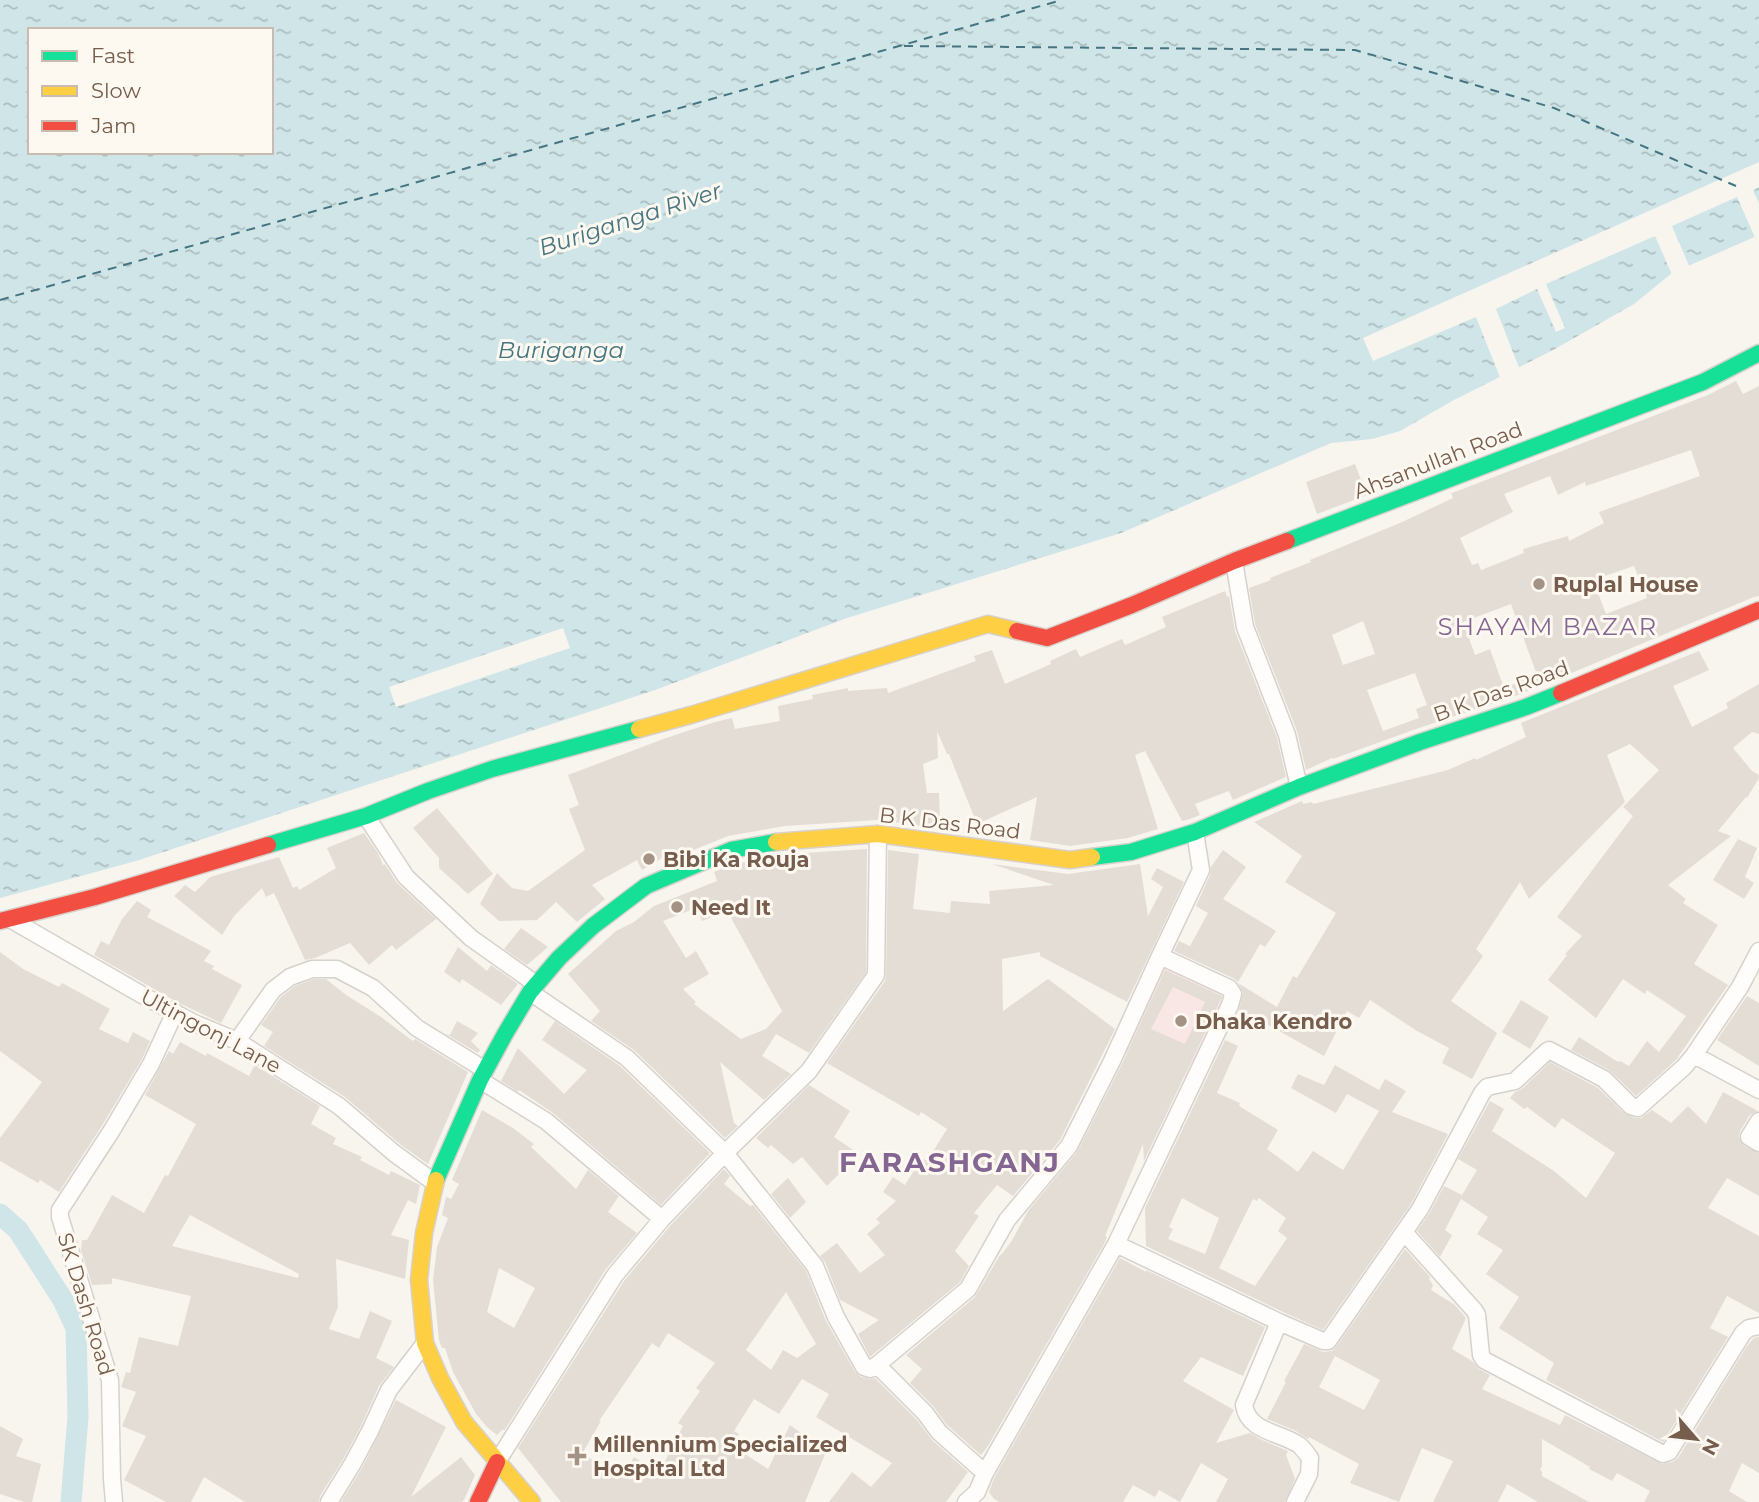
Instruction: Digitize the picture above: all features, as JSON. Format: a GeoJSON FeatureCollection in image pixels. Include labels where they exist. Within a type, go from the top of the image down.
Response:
{"type":"FeatureCollection","features":[{"type":"Feature","properties":{"kind":"street","name":"Ahsanullah Road"},"geometry":{"type":"LineString","coordinates":[[5,920],[95,897],[366,816],[492,769],[691,716],[988,624],[1048,638],[1132,606],[1234,561],[1703,382],[1759,354]]}},
{"type":"Feature","properties":{"kind":"street"},"geometry":{"type":"LineString","coordinates":[[1234,561],[1245,627],[1287,736],[1298,787]]}},
{"type":"Feature","properties":{"kind":"street","name":"B K Das Road"},"geometry":{"type":"LineString","coordinates":[[532,1502],[464,1423],[425,1343],[419,1280],[424,1233],[435,1183],[483,1075],[533,988],[559,958],[593,926],[646,886],[731,850],[786,840],[878,834],[1070,860],[1131,852],[1195,832],[1298,787],[1420,742],[1525,707],[1759,610]]}},
{"type":"Feature","properties":{"kind":"street"},"geometry":{"type":"LineString","coordinates":[[366,816],[406,877],[471,938],[627,1058],[725,1153],[815,1266],[836,1317],[864,1367],[870,1369],[968,1289],[1007,1220],[1069,1146],[1112,1061],[1201,870],[1195,832]]}},
{"type":"Feature","properties":{"kind":"street"},"geometry":{"type":"LineString","coordinates":[[478,1502],[497,1462],[615,1275],[662,1219],[809,1071],[876,975],[878,834]]}},
{"type":"Feature","properties":{"kind":"street","name":"Ultingonj Lane"},"geometry":{"type":"LineString","coordinates":[[5,920],[194,1023],[237,1041],[340,1106],[394,1153],[435,1183]]}},
{"type":"Feature","properties":{"kind":"street"},"geometry":{"type":"LineString","coordinates":[[1116,1244],[1279,1322],[1328,1341],[1420,1209],[1487,1087],[1515,1081],[1549,1050],[1604,1079],[1631,1107],[1638,1108],[1694,1055],[1740,987],[1759,951]]}},
{"type":"Feature","properties":{"kind":"street"},"geometry":{"type":"LineString","coordinates":[[990,1502],[972,1497],[1116,1244],[1230,1005],[1233,994],[1229,988],[1160,956]]}},
{"type":"Feature","properties":{"kind":"street"},"geometry":{"type":"LineString","coordinates":[[237,1041],[273,990],[290,977],[312,969],[337,969],[373,988],[417,1028],[546,1121],[662,1219]]}},
{"type":"Feature","properties":{"kind":"street","name":"SK Dash Road"},"geometry":{"type":"LineString","coordinates":[[114,1502],[110,1380],[60,1210],[151,1064],[175,1012]]}},
{"type":"Feature","properties":{"kind":"street"},"geometry":{"type":"LineString","coordinates":[[1694,1055],[1759,1090]]}},
{"type":"Feature","properties":{"kind":"street"},"geometry":{"type":"LineString","coordinates":[[1759,1121],[1749,1137],[1759,1143]]}},
{"type":"Feature","properties":{"kind":"street"},"geometry":{"type":"LineString","coordinates":[[1404,1232],[1474,1310],[1484,1360],[1663,1454],[1669,1452],[1743,1333],[1749,1328],[1759,1326]]}},
{"type":"Feature","properties":{"kind":"street"},"geometry":{"type":"LineString","coordinates":[[1279,1322],[1244,1405],[1245,1414],[1252,1423],[1300,1446],[1310,1458],[1309,1474],[1295,1502]]}},
{"type":"Feature","properties":{"kind":"street"},"geometry":{"type":"LineString","coordinates":[[329,1502],[370,1431],[388,1390],[425,1343]]}},
{"type":"Feature","properties":{"kind":"street"},"geometry":{"type":"LineString","coordinates":[[877,1365],[925,1413],[939,1432],[985,1473]]}},
{"type":"Feature","properties":{"kind":"shaded area"},"geometry":{"type":"Polygon","coordinates":[[[1163,962],[1228,995],[1192,1080],[1121,1052],[1163,962]]]}},
{"type":"Feature","properties":{"kind":"water","name":"Buriganga"},"geometry":{"type":"Polygon","coordinates":[[[0,0],[1759,0],[1759,235],[1672,273],[1634,304],[1553,350],[1452,401],[1400,431],[1372,439],[1331,443],[1121,533],[847,618],[655,690],[136,861],[0,898],[0,0]]]}},
{"type":"Feature","properties":{"kind":"pier"},"geometry":{"type":"Polygon","coordinates":[[[1759,162],[1759,187],[1753,190],[1759,204],[1759,239],[1756,240],[1737,197],[1672,226],[1690,268],[1673,277],[1655,236],[1546,284],[1565,328],[1556,332],[1537,289],[1496,309],[1520,370],[1501,380],[1476,317],[1373,361],[1363,338],[1759,162]]]}},
{"type":"Feature","properties":{"kind":"pier"},"geometry":{"type":"Polygon","coordinates":[[[563,628],[570,648],[396,707],[389,687],[563,628]]]}},
{"type":"Feature","properties":{"kind":"building"},"geometry":{"type":"Polygon","coordinates":[[[1736,381],[1743,394],[1759,386],[1759,596],[1521,694],[1332,758],[1306,770],[1297,731],[1255,624],[1249,588],[1400,523],[1453,498],[1451,493],[1708,395],[1736,381]],[[1691,450],[1586,486],[1585,482],[1558,495],[1550,476],[1504,494],[1513,512],[1460,538],[1472,565],[1478,563],[1481,570],[1524,553],[1523,549],[1568,536],[1569,541],[1604,523],[1599,512],[1700,476],[1691,450]],[[1634,566],[1593,580],[1606,614],[1647,598],[1634,566]],[[1511,604],[1463,622],[1475,655],[1490,649],[1504,688],[1537,675],[1511,604]],[[1363,621],[1332,635],[1343,665],[1375,654],[1363,621]],[[1415,673],[1367,690],[1383,731],[1419,718],[1416,709],[1427,705],[1415,673]]]}},
{"type":"Feature","properties":{"kind":"building"},"geometry":{"type":"Polygon","coordinates":[[[1355,464],[1367,495],[1317,514],[1306,482],[1355,464]]]}},
{"type":"Feature","properties":{"kind":"building"},"geometry":{"type":"Polygon","coordinates":[[[1225,591],[1227,597],[1229,596],[1235,631],[1277,738],[1286,777],[1233,800],[1229,791],[1195,804],[1200,815],[1182,821],[1145,751],[1135,755],[1158,829],[1128,838],[1070,846],[1030,840],[1037,797],[977,824],[937,731],[938,758],[923,764],[927,793],[939,793],[940,823],[943,823],[943,829],[877,820],[785,826],[728,836],[664,862],[662,858],[642,870],[637,860],[592,885],[605,899],[577,922],[556,902],[537,920],[499,921],[480,904],[497,873],[512,888],[528,891],[585,850],[569,809],[579,805],[568,775],[715,722],[732,718],[735,729],[780,721],[778,706],[813,699],[812,695],[848,688],[848,691],[887,688],[888,693],[976,661],[974,656],[992,650],[1005,684],[1051,664],[1050,661],[1076,649],[1080,657],[1122,639],[1125,645],[1166,627],[1162,617],[1225,591]]]}},
{"type":"Feature","properties":{"kind":"building"},"geometry":{"type":"Polygon","coordinates":[[[1699,651],[1709,670],[1673,686],[1692,727],[1728,708],[1726,703],[1759,684],[1759,734],[1752,732],[1733,748],[1759,778],[1747,798],[1718,831],[1731,836],[1668,885],[1686,899],[1683,903],[1718,925],[1694,964],[1728,985],[1676,1060],[1636,1096],[1609,1070],[1571,1050],[1579,1037],[1629,1066],[1647,1041],[1659,1052],[1686,1016],[1647,990],[1645,994],[1623,979],[1596,1018],[1548,980],[1567,955],[1565,954],[1582,936],[1557,917],[1633,816],[1623,807],[1659,770],[1630,744],[1607,755],[1625,802],[1529,899],[1520,882],[1476,949],[1483,956],[1451,1001],[1497,1033],[1472,1079],[1442,1063],[1449,1048],[1370,1000],[1359,1018],[1347,1011],[1324,1056],[1254,1017],[1251,1021],[1238,1013],[1243,993],[1238,983],[1277,1007],[1293,976],[1297,978],[1336,913],[1285,882],[1302,856],[1254,822],[1302,801],[1303,804],[1313,804],[1448,770],[1475,758],[1476,760],[1526,737],[1521,723],[1699,651]]]}},
{"type":"Feature","properties":{"kind":"building"},"geometry":{"type":"Polygon","coordinates":[[[437,808],[493,874],[468,894],[439,868],[439,858],[413,828],[437,808]]]}},
{"type":"Feature","properties":{"kind":"building"},"geometry":{"type":"Polygon","coordinates":[[[364,833],[397,883],[436,919],[396,950],[392,945],[369,965],[350,943],[305,960],[274,893],[266,897],[262,888],[234,916],[222,935],[174,896],[185,885],[195,892],[210,877],[279,857],[293,888],[297,886],[299,890],[336,868],[327,848],[364,833]]]}},
{"type":"Feature","properties":{"kind":"building"},"geometry":{"type":"Polygon","coordinates":[[[1738,839],[1757,848],[1745,877],[1754,883],[1744,899],[1713,880],[1738,839]]]}},
{"type":"Feature","properties":{"kind":"building"},"geometry":{"type":"Polygon","coordinates":[[[867,849],[866,972],[809,1053],[776,1034],[762,1056],[791,1074],[764,1100],[720,1062],[734,1123],[738,1126],[725,1138],[634,1050],[591,1021],[600,1011],[568,974],[616,931],[634,922],[654,906],[717,881],[714,872],[735,864],[788,854],[867,849]],[[696,908],[663,921],[686,958],[696,951],[709,974],[683,989],[696,1002],[694,1004],[741,1039],[766,1029],[782,1011],[729,914],[727,915],[726,911],[702,921],[696,908]]]}},
{"type":"Feature","properties":{"kind":"building"},"geometry":{"type":"Polygon","coordinates":[[[888,850],[919,854],[913,909],[950,913],[951,901],[990,904],[989,891],[1054,885],[992,864],[1068,874],[1140,864],[1148,916],[1163,887],[1151,879],[1157,868],[1184,882],[1127,1002],[1040,956],[1040,952],[1002,959],[1003,1011],[1048,979],[1115,1029],[1060,1140],[1013,1196],[997,1185],[974,1213],[979,1216],[955,1251],[969,1266],[960,1282],[870,1357],[858,1334],[879,1320],[840,1300],[820,1256],[837,1243],[860,1273],[885,1255],[867,1234],[880,1223],[876,1219],[896,1201],[883,1192],[893,1177],[905,1185],[922,1158],[927,1161],[947,1129],[921,1112],[919,1116],[827,1063],[885,981],[888,850]]]}},
{"type":"Feature","properties":{"kind":"building"},"geometry":{"type":"Polygon","coordinates":[[[1223,850],[1246,867],[1223,899],[1276,931],[1265,947],[1260,944],[1238,982],[1174,951],[1179,941],[1190,946],[1208,913],[1196,906],[1211,867],[1223,850]]]}},
{"type":"Feature","properties":{"kind":"building"},"geometry":{"type":"Polygon","coordinates":[[[137,901],[151,910],[147,917],[211,951],[204,961],[214,966],[212,969],[242,985],[221,1023],[177,1002],[94,955],[101,941],[109,945],[122,919],[137,901]]]}},
{"type":"Feature","properties":{"kind":"building"},"geometry":{"type":"Polygon","coordinates":[[[521,928],[548,947],[527,965],[504,949],[521,928]]]}},
{"type":"Feature","properties":{"kind":"building"},"geometry":{"type":"Polygon","coordinates":[[[458,947],[487,971],[491,965],[518,984],[501,1005],[462,979],[460,983],[444,972],[458,947]]]}},
{"type":"Feature","properties":{"kind":"building"},"geometry":{"type":"Polygon","coordinates":[[[0,952],[23,969],[59,987],[62,983],[110,1009],[99,1029],[128,1043],[133,1032],[150,1041],[103,1124],[59,1192],[0,1161],[0,1138],[42,1082],[0,1051],[0,952]]]}},
{"type":"Feature","properties":{"kind":"building"},"geometry":{"type":"Polygon","coordinates":[[[1165,970],[1222,996],[1144,1161],[1143,1144],[1104,1244],[981,1455],[947,1425],[910,1383],[922,1369],[906,1355],[975,1297],[1028,1211],[1077,1152],[1121,1066],[1165,970]],[[1173,987],[1151,1029],[1185,1044],[1205,1002],[1173,987]]]}},
{"type":"Feature","properties":{"kind":"building"},"geometry":{"type":"Polygon","coordinates":[[[314,979],[326,979],[413,1041],[415,1039],[468,1072],[428,1164],[401,1145],[345,1097],[264,1046],[273,1032],[261,1025],[281,997],[295,986],[314,979]]]}},
{"type":"Feature","properties":{"kind":"building"},"geometry":{"type":"Polygon","coordinates":[[[1747,996],[1759,1003],[1759,1066],[1717,1040],[1747,996]]]}},
{"type":"Feature","properties":{"kind":"building"},"geometry":{"type":"Polygon","coordinates":[[[1521,1000],[1549,1017],[1530,1049],[1502,1032],[1521,1000]]]}},
{"type":"Feature","properties":{"kind":"building"},"geometry":{"type":"Polygon","coordinates":[[[457,1021],[478,1033],[471,1041],[480,1050],[478,1053],[446,1034],[450,1035],[457,1021]]]}},
{"type":"Feature","properties":{"kind":"building"},"geometry":{"type":"Polygon","coordinates":[[[555,1021],[620,1066],[710,1153],[661,1205],[553,1113],[501,1081],[518,1048],[564,1094],[587,1070],[542,1040],[555,1021]]]}},
{"type":"Feature","properties":{"kind":"building"},"geometry":{"type":"Polygon","coordinates":[[[1225,1040],[1238,1046],[1217,1093],[1240,1103],[1239,1106],[1278,1130],[1267,1149],[1298,1172],[1313,1151],[1343,1170],[1379,1111],[1347,1094],[1336,1113],[1291,1088],[1298,1074],[1324,1085],[1335,1065],[1379,1090],[1385,1079],[1406,1091],[1392,1112],[1448,1134],[1411,1204],[1323,1330],[1146,1246],[1145,1208],[1225,1040]],[[1182,1198],[1169,1227],[1173,1229],[1168,1239],[1205,1254],[1219,1218],[1182,1198]],[[1259,1198],[1257,1201],[1253,1199],[1219,1268],[1255,1286],[1287,1238],[1278,1231],[1286,1218],[1259,1198]]]}},
{"type":"Feature","properties":{"kind":"building"},"geometry":{"type":"Polygon","coordinates":[[[180,1042],[249,1076],[255,1065],[320,1106],[311,1124],[336,1138],[333,1144],[362,1157],[360,1160],[389,1175],[391,1171],[420,1185],[416,1204],[408,1200],[391,1235],[409,1240],[405,1279],[336,1259],[338,1307],[329,1329],[359,1339],[370,1311],[392,1321],[376,1358],[394,1367],[379,1386],[361,1426],[319,1502],[245,1502],[204,1477],[191,1502],[166,1502],[124,1480],[146,1436],[122,1426],[136,1392],[121,1387],[126,1372],[130,1373],[139,1337],[178,1346],[191,1296],[112,1278],[112,1284],[92,1285],[81,1250],[82,1240],[87,1240],[112,1195],[144,1213],[196,1124],[145,1095],[169,1051],[173,1054],[180,1042]],[[190,1215],[172,1246],[298,1278],[299,1274],[190,1215]]]}},
{"type":"Feature","properties":{"kind":"building"},"geometry":{"type":"Polygon","coordinates":[[[1550,1062],[1598,1088],[1624,1113],[1635,1118],[1641,1118],[1652,1110],[1671,1123],[1688,1106],[1706,1124],[1723,1092],[1758,1111],[1750,1115],[1739,1137],[1744,1146],[1759,1153],[1759,1196],[1727,1178],[1708,1208],[1759,1236],[1759,1313],[1727,1296],[1710,1328],[1728,1337],[1663,1442],[1546,1380],[1554,1363],[1499,1328],[1519,1297],[1486,1274],[1503,1250],[1477,1234],[1488,1217],[1461,1199],[1445,1230],[1452,1235],[1440,1257],[1417,1231],[1444,1186],[1462,1195],[1477,1170],[1458,1159],[1490,1101],[1504,1109],[1492,1131],[1554,1171],[1586,1198],[1615,1153],[1562,1118],[1555,1128],[1510,1098],[1550,1062]]]}},
{"type":"Feature","properties":{"kind":"building"},"geometry":{"type":"Polygon","coordinates":[[[809,1085],[850,1111],[834,1137],[859,1154],[827,1186],[802,1157],[793,1164],[771,1145],[768,1148],[756,1138],[809,1085]]]}},
{"type":"Feature","properties":{"kind":"building"},"geometry":{"type":"Polygon","coordinates":[[[482,1110],[534,1144],[531,1147],[576,1189],[588,1170],[619,1196],[608,1212],[637,1233],[606,1269],[504,1431],[503,1429],[497,1435],[476,1414],[439,1340],[433,1280],[437,1247],[448,1218],[442,1215],[446,1197],[451,1199],[459,1184],[452,1180],[482,1110]],[[499,1268],[487,1312],[514,1328],[535,1288],[499,1268]]]}},
{"type":"Feature","properties":{"kind":"building"},"geometry":{"type":"Polygon","coordinates":[[[724,1169],[730,1176],[724,1184],[750,1206],[753,1205],[806,1271],[826,1321],[855,1372],[861,1377],[875,1378],[917,1420],[932,1440],[968,1472],[946,1502],[829,1502],[852,1472],[871,1487],[892,1463],[816,1417],[829,1394],[802,1379],[779,1414],[754,1399],[734,1431],[739,1434],[731,1445],[768,1469],[790,1425],[826,1452],[805,1502],[561,1502],[518,1448],[624,1281],[670,1226],[724,1169]],[[786,1292],[746,1350],[771,1370],[783,1350],[797,1358],[816,1344],[786,1292]],[[668,1333],[659,1348],[652,1343],[599,1421],[582,1454],[622,1476],[634,1457],[659,1473],[683,1426],[678,1423],[700,1391],[696,1388],[715,1363],[668,1333]]]}},
{"type":"Feature","properties":{"kind":"building"},"geometry":{"type":"Polygon","coordinates":[[[788,1178],[806,1202],[790,1218],[771,1194],[788,1178]]]}},
{"type":"Feature","properties":{"kind":"building"},"geometry":{"type":"Polygon","coordinates":[[[1405,1249],[1430,1277],[1433,1285],[1431,1290],[1455,1305],[1466,1318],[1452,1349],[1490,1375],[1482,1389],[1560,1425],[1565,1415],[1662,1464],[1678,1458],[1747,1346],[1754,1338],[1759,1337],[1759,1473],[1742,1463],[1729,1491],[1747,1502],[1644,1502],[1650,1491],[1617,1473],[1612,1481],[1542,1439],[1542,1476],[1589,1502],[1538,1502],[1507,1484],[1498,1502],[1433,1502],[1453,1461],[1422,1448],[1399,1502],[1350,1483],[1359,1464],[1309,1437],[1308,1439],[1267,1419],[1304,1344],[1323,1352],[1332,1351],[1405,1249]],[[1335,1356],[1319,1387],[1364,1410],[1380,1380],[1335,1356]]]}},
{"type":"Feature","properties":{"kind":"building"},"geometry":{"type":"Polygon","coordinates":[[[1120,1258],[1265,1327],[1243,1376],[1201,1357],[1183,1381],[1234,1410],[1216,1443],[1250,1433],[1288,1451],[1286,1455],[1295,1479],[1285,1502],[1216,1502],[1228,1479],[1201,1463],[1180,1502],[1159,1490],[1155,1497],[1133,1485],[1123,1502],[999,1502],[989,1492],[994,1478],[1120,1258]]]}},
{"type":"Feature","properties":{"kind":"building"},"geometry":{"type":"Polygon","coordinates":[[[396,1400],[446,1427],[411,1497],[461,1457],[475,1475],[462,1502],[341,1502],[362,1468],[396,1400]]]}},
{"type":"Feature","properties":{"kind":"building"},"geometry":{"type":"Polygon","coordinates":[[[0,1426],[23,1439],[16,1456],[41,1464],[32,1502],[0,1494],[0,1426]]]}},
{"type":"Feature","properties":{"kind":"waterway"},"geometry":{"type":"LineString","coordinates":[[0,1214],[18,1230],[63,1300],[76,1328],[78,1417],[71,1502]]}},
{"type":"Feature","properties":{"kind":"ferry route"},"geometry":{"type":"LineString","coordinates":[[0,300],[1062,0]]}},
{"type":"Feature","properties":{"kind":"ferry route"},"geometry":{"type":"LineString","coordinates":[[904,46],[1355,50],[1554,108],[1736,186]]}},
{"type":"Feature","properties":{"kind":"traffic: fast"},"geometry":{"type":"LineString","coordinates":[[1287,541],[1703,382],[1759,353]]}},
{"type":"Feature","properties":{"kind":"traffic: fast"},"geometry":{"type":"LineString","coordinates":[[1092,857],[1131,852],[1195,832],[1299,787],[1561,693]]}},
{"type":"Feature","properties":{"kind":"traffic: fast"},"geometry":{"type":"LineString","coordinates":[[268,845],[366,816],[492,769],[639,729]]}},
{"type":"Feature","properties":{"kind":"traffic: fast"},"geometry":{"type":"LineString","coordinates":[[436,1180],[480,1080],[505,1034],[530,992],[559,958],[593,926],[646,886],[731,850],[776,842]]}},
{"type":"Feature","properties":{"kind":"traffic: slow"},"geometry":{"type":"LineString","coordinates":[[639,729],[988,624],[1017,631]]}},
{"type":"Feature","properties":{"kind":"traffic: slow"},"geometry":{"type":"LineString","coordinates":[[776,842],[878,834],[1070,860],[1092,857]]}},
{"type":"Feature","properties":{"kind":"traffic: slow"},"geometry":{"type":"LineString","coordinates":[[436,1180],[424,1233],[419,1280],[425,1343],[464,1422],[532,1502]]}},
{"type":"Feature","properties":{"kind":"traffic: jam"},"geometry":{"type":"LineString","coordinates":[[1017,631],[1047,638],[1287,541]]}},
{"type":"Feature","properties":{"kind":"traffic: jam"},"geometry":{"type":"LineString","coordinates":[[1561,693],[1759,610]]}},
{"type":"Feature","properties":{"kind":"traffic: jam"},"geometry":{"type":"LineString","coordinates":[[0,921],[95,897],[268,845]]}},
{"type":"Feature","properties":{"kind":"traffic: jam"},"geometry":{"type":"LineString","coordinates":[[478,1502],[497,1462]]}},
{"type":"Feature","properties":{"kind":"place","name":"Ruplal House"},"geometry":{"type":"Point","coordinates":[1539,584]}},
{"type":"Feature","properties":{"kind":"place","name":"Bibi Ka Rouja"},"geometry":{"type":"Point","coordinates":[649,859]}},
{"type":"Feature","properties":{"kind":"place","name":"Need It"},"geometry":{"type":"Point","coordinates":[677,907]}},
{"type":"Feature","properties":{"kind":"place","name":"Dhaka Kendro"},"geometry":{"type":"Point","coordinates":[1181,1021]}},
{"type":"Feature","properties":{"kind":"place","name":"Millennium Specialized Hospital Ltd"},"geometry":{"type":"Point","coordinates":[577,1456]}},
{"type":"Feature","properties":{"kind":"district","name":"SHAYAM BAZAR"},"geometry":{"type":"Point","coordinates":[1548,626]}},
{"type":"Feature","properties":{"kind":"district","name":"FARASHGANJ"},"geometry":{"type":"Point","coordinates":[950,1162]}},
{"type":"Feature","properties":{"kind":"water label","name":"Buriganga River"},"geometry":{"type":"Point","coordinates":[630,219]}}]}
